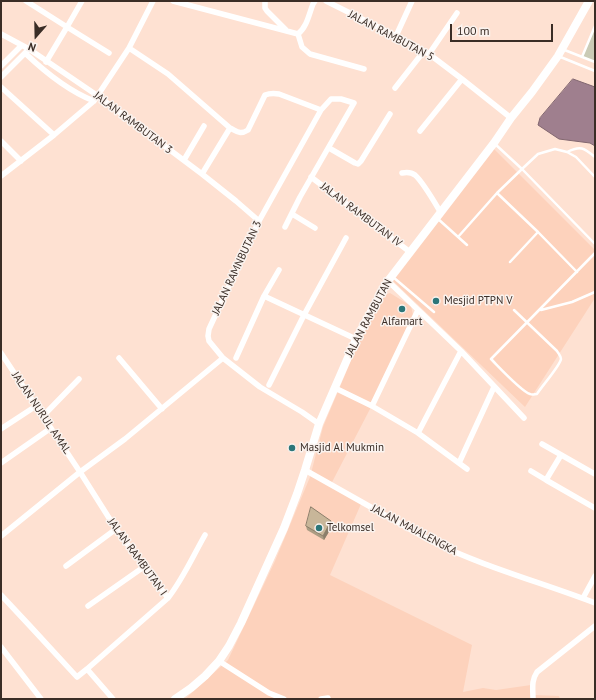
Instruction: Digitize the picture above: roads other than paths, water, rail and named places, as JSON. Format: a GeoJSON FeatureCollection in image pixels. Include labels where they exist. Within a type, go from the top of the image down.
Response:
{"type":"FeatureCollection","features":[{"type":"Feature","properties":{"kind":"main road","name":"JALAN RAMBUTAN"},"geometry":{"type":"LineString","coordinates":[[174,699],[191,688],[205,676],[229,646],[284,528],[306,470],[319,424],[356,338],[390,279],[494,143],[560,53],[589,1]]}},
{"type":"Feature","properties":{"kind":"street"},"geometry":{"type":"LineString","coordinates":[[26,1],[109,53]]}},
{"type":"Feature","properties":{"kind":"street"},"geometry":{"type":"LineString","coordinates":[[46,62],[82,1]]}},
{"type":"Feature","properties":{"kind":"street"},"geometry":{"type":"LineString","coordinates":[[1,176],[54,135],[96,98],[129,48],[153,1]]}},
{"type":"Feature","properties":{"kind":"street"},"geometry":{"type":"LineString","coordinates":[[173,1],[298,34]]}},
{"type":"Feature","properties":{"kind":"street"},"geometry":{"type":"LineString","coordinates":[[265,1],[267,12],[287,31]]}},
{"type":"Feature","properties":{"kind":"street"},"geometry":{"type":"LineString","coordinates":[[298,34],[304,27],[315,1]]}},
{"type":"Feature","properties":{"kind":"street","name":"JALAN RAMBUTAN 5"},"geometry":{"type":"LineString","coordinates":[[326,1],[427,53],[511,118]]}},
{"type":"Feature","properties":{"kind":"street"},"geometry":{"type":"LineString","coordinates":[[396,36],[412,1]]}},
{"type":"Feature","properties":{"kind":"street"},"geometry":{"type":"LineString","coordinates":[[395,88],[427,53],[457,12]]}},
{"type":"Feature","properties":{"kind":"street","name":"JALAN RAMBUTAN 3"},"geometry":{"type":"LineString","coordinates":[[1,34],[46,62],[184,160],[259,221]]}},
{"type":"Feature","properties":{"kind":"street"},"geometry":{"type":"LineString","coordinates":[[298,34],[302,47],[310,54],[364,69]]}},
{"type":"Feature","properties":{"kind":"street"},"geometry":{"type":"LineString","coordinates":[[1,66],[21,46]]}},
{"type":"Feature","properties":{"kind":"street"},"geometry":{"type":"LineString","coordinates":[[129,48],[168,74],[230,128],[240,133],[248,130],[265,95],[268,94],[279,94],[321,110]]}},
{"type":"Feature","properties":{"kind":"street"},"geometry":{"type":"LineString","coordinates":[[1,77],[27,51],[38,65],[60,83],[83,97],[96,98]]}},
{"type":"Feature","properties":{"kind":"street"},"geometry":{"type":"LineString","coordinates":[[420,131],[462,79]]}},
{"type":"Feature","properties":{"kind":"street"},"geometry":{"type":"LineString","coordinates":[[1,87],[54,135]]}},
{"type":"Feature","properties":{"kind":"street","name":"JALAN RAMNBUTAN 3"},"geometry":{"type":"LineString","coordinates":[[319,424],[260,387],[224,358],[209,341],[208,336],[209,329],[259,221],[321,110],[331,99],[341,99],[354,103],[329,148]]}},
{"type":"Feature","properties":{"kind":"street"},"geometry":{"type":"LineString","coordinates":[[285,227],[311,177],[329,148],[358,164],[390,114]]}},
{"type":"Feature","properties":{"kind":"street"},"geometry":{"type":"LineString","coordinates":[[184,160],[204,126]]}},
{"type":"Feature","properties":{"kind":"street"},"geometry":{"type":"LineString","coordinates":[[202,174],[230,128]]}},
{"type":"Feature","properties":{"kind":"street"},"geometry":{"type":"LineString","coordinates":[[1,141],[21,161]]}},
{"type":"Feature","properties":{"kind":"street"},"geometry":{"type":"LineString","coordinates":[[402,173],[409,172],[415,176],[423,186],[439,215]]}},
{"type":"Feature","properties":{"kind":"street","name":"JALAN RAMBUTAN IV"},"geometry":{"type":"LineString","coordinates":[[311,177],[410,252]]}},
{"type":"Feature","properties":{"kind":"street"},"geometry":{"type":"LineString","coordinates":[[292,214],[316,228]]}},
{"type":"Feature","properties":{"kind":"street"},"geometry":{"type":"LineString","coordinates":[[269,385],[304,314],[346,238]]}},
{"type":"Feature","properties":{"kind":"street"},"geometry":{"type":"LineString","coordinates":[[236,358],[264,296],[279,270]]}},
{"type":"Feature","properties":{"kind":"street"},"geometry":{"type":"LineString","coordinates":[[390,279],[418,310],[461,350],[524,418]]}},
{"type":"Feature","properties":{"kind":"street"},"geometry":{"type":"LineString","coordinates":[[264,296],[356,338]]}},
{"type":"Feature","properties":{"kind":"street"},"geometry":{"type":"LineString","coordinates":[[372,406],[418,310]]}},
{"type":"Feature","properties":{"kind":"street"},"geometry":{"type":"LineString","coordinates":[[418,433],[461,350]]}},
{"type":"Feature","properties":{"kind":"street","name":"JALAN NURUL AMAL"},"geometry":{"type":"LineString","coordinates":[[1,353],[80,472]]}},
{"type":"Feature","properties":{"kind":"street"},"geometry":{"type":"LineString","coordinates":[[119,358],[162,409]]}},
{"type":"Feature","properties":{"kind":"street"},"geometry":{"type":"LineString","coordinates":[[1,536],[224,358]]}},
{"type":"Feature","properties":{"kind":"street"},"geometry":{"type":"LineString","coordinates":[[43,416],[79,379]]}},
{"type":"Feature","properties":{"kind":"street"},"geometry":{"type":"LineString","coordinates":[[459,463],[494,386]]}},
{"type":"Feature","properties":{"kind":"street"},"geometry":{"type":"LineString","coordinates":[[335,388],[372,406],[418,433],[467,469]]}},
{"type":"Feature","properties":{"kind":"street"},"geometry":{"type":"LineString","coordinates":[[1,430],[36,406]]}},
{"type":"Feature","properties":{"kind":"street"},"geometry":{"type":"LineString","coordinates":[[1,463],[51,428]]}},
{"type":"Feature","properties":{"kind":"street"},"geometry":{"type":"LineString","coordinates":[[542,444],[595,474]]}},
{"type":"Feature","properties":{"kind":"street"},"geometry":{"type":"LineString","coordinates":[[546,480],[561,455]]}},
{"type":"Feature","properties":{"kind":"street","name":"JALAN MAJALENGKA"},"geometry":{"type":"LineString","coordinates":[[306,470],[431,541],[448,549],[498,569],[556,588],[595,603]]}},
{"type":"Feature","properties":{"kind":"street"},"geometry":{"type":"LineString","coordinates":[[531,471],[595,508]]}},
{"type":"Feature","properties":{"kind":"street","name":"JALAN RAMBUTAN I"},"geometry":{"type":"LineString","coordinates":[[80,472],[116,529],[168,598],[87,669]]}},
{"type":"Feature","properties":{"kind":"street"},"geometry":{"type":"LineString","coordinates":[[66,566],[116,529]]}},
{"type":"Feature","properties":{"kind":"street"},"geometry":{"type":"LineString","coordinates":[[168,598],[176,588],[206,535]]}},
{"type":"Feature","properties":{"kind":"street"},"geometry":{"type":"LineString","coordinates":[[88,606],[145,566]]}},
{"type":"Feature","properties":{"kind":"street"},"geometry":{"type":"LineString","coordinates":[[583,598],[595,576]]}},
{"type":"Feature","properties":{"kind":"street"},"geometry":{"type":"LineString","coordinates":[[1,596],[77,677],[87,669],[113,699]]}},
{"type":"Feature","properties":{"kind":"street"},"geometry":{"type":"LineString","coordinates":[[534,699],[532,683],[534,676],[539,669],[595,626]]}},
{"type":"Feature","properties":{"kind":"street"},"geometry":{"type":"LineString","coordinates":[[1,647],[41,699]]}},
{"type":"Feature","properties":{"kind":"street"},"geometry":{"type":"LineString","coordinates":[[218,661],[269,693],[284,699]]}},
{"type":"Feature","properties":{"kind":"street"},"geometry":{"type":"LineString","coordinates":[[321,699],[328,698]]}},
{"type":"Feature","properties":{"kind":"lane"},"geometry":{"type":"LineString","coordinates":[[582,57],[595,26]]}},
{"type":"Feature","properties":{"kind":"lane"},"geometry":{"type":"LineString","coordinates":[[560,53],[582,57],[595,62]]}},
{"type":"Feature","properties":{"kind":"lane"},"geometry":{"type":"LineString","coordinates":[[560,53],[595,71]]}},
{"type":"Feature","properties":{"kind":"lane"},"geometry":{"type":"LineString","coordinates":[[494,143],[522,169],[595,244]]}},
{"type":"Feature","properties":{"kind":"lane"},"geometry":{"type":"LineString","coordinates":[[567,152],[574,148],[579,148],[587,150],[595,157]]}},
{"type":"Feature","properties":{"kind":"lane"},"geometry":{"type":"LineString","coordinates":[[458,238],[497,193],[538,154],[555,149],[567,152],[576,157],[595,177]]}},
{"type":"Feature","properties":{"kind":"lane"},"geometry":{"type":"LineString","coordinates":[[497,193],[577,272]]}},
{"type":"Feature","properties":{"kind":"lane"},"geometry":{"type":"LineString","coordinates":[[439,215],[458,238],[467,245]]}},
{"type":"Feature","properties":{"kind":"lane"},"geometry":{"type":"LineString","coordinates":[[510,262],[538,232]]}},
{"type":"Feature","properties":{"kind":"lane"},"geometry":{"type":"LineString","coordinates":[[514,310],[528,323],[557,351],[560,355],[561,359],[558,366],[537,394],[531,395],[514,382],[491,359],[528,323],[595,253]]}},
{"type":"Feature","properties":{"kind":"lane"},"geometry":{"type":"LineString","coordinates":[[390,279],[434,312]]}},
{"type":"Feature","properties":{"kind":"lane"},"geometry":{"type":"LineString","coordinates":[[539,310],[572,302],[595,292]]}},
{"type":"Feature","properties":{"kind":"place","name":"Mesjid PTPN V"},"geometry":{"type":"Point","coordinates":[436,301]}},
{"type":"Feature","properties":{"kind":"place","name":"Alfamart"},"geometry":{"type":"Point","coordinates":[402,309]}},
{"type":"Feature","properties":{"kind":"place","name":"Masjid Al Mukmin"},"geometry":{"type":"Point","coordinates":[292,448]}},
{"type":"Feature","properties":{"kind":"place","name":"Telkomsel"},"geometry":{"type":"Point","coordinates":[319,528]}}]}
